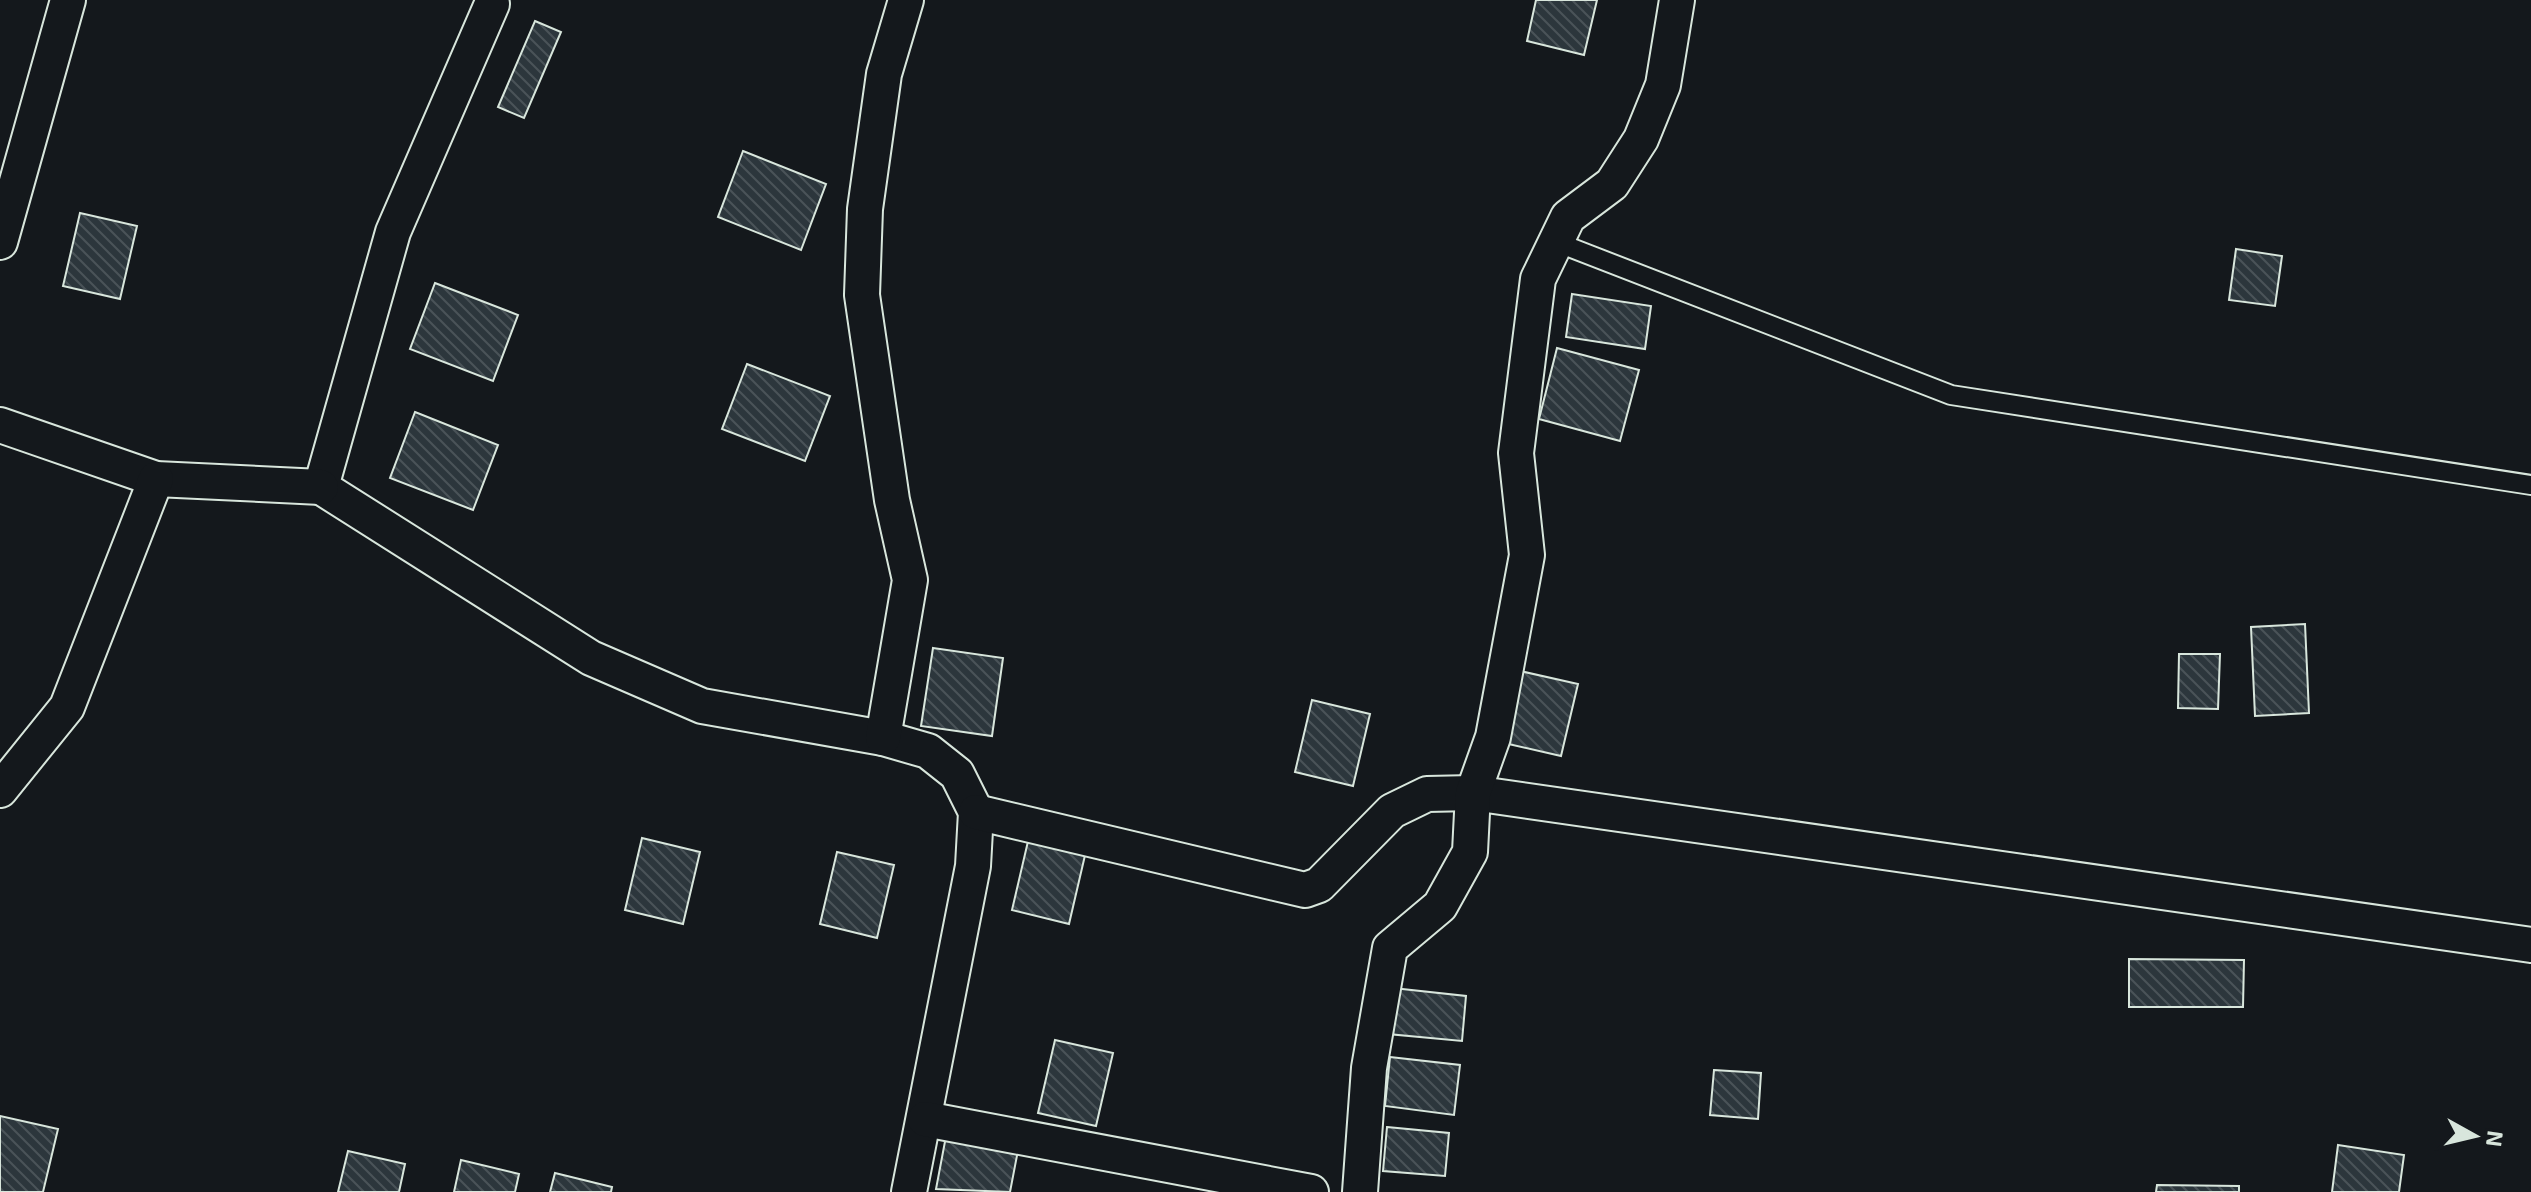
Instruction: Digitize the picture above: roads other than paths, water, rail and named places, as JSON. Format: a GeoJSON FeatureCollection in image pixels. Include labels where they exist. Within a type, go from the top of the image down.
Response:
{"type":"FeatureCollection","features":[{"type":"Feature","properties":{"kind":"street"},"geometry":{"type":"LineString","coordinates":[[0,242],[68,0]]}},
{"type":"Feature","properties":{"kind":"street"},"geometry":{"type":"LineString","coordinates":[[883,738],[910,580],[892,500],[862,295],[865,209],[884,74],[906,0]]}},
{"type":"Feature","properties":{"kind":"street"},"geometry":{"type":"LineString","coordinates":[[1360,1192],[1369,1068],[1390,948],[1440,906],[1470,852],[1473,793],[1493,737],[1507,648],[1527,555],[1516,453],[1538,279],[1568,217],[1612,184],[1641,139],[1663,85],[1677,0]]}},
{"type":"Feature","properties":{"kind":"street"},"geometry":{"type":"LineString","coordinates":[[321,487],[348,380],[393,232],[492,4]]}},
{"type":"Feature","properties":{"kind":"street"},"geometry":{"type":"LineString","coordinates":[[0,425],[156,479],[321,487],[591,658],[702,706],[883,738],[928,751],[957,774],[976,812],[973,866],[909,1192]]}},
{"type":"Feature","properties":{"kind":"street"},"geometry":{"type":"LineString","coordinates":[[0,790],[67,707],[156,479]]}},
{"type":"Feature","properties":{"kind":"street"},"geometry":{"type":"LineString","coordinates":[[976,812],[1305,890],[1319,885],[1392,811],[1427,794],[1473,793],[2531,945]]}},
{"type":"Feature","properties":{"kind":"street"},"geometry":{"type":"LineString","coordinates":[[925,1119],[1311,1192]]}},
{"type":"Feature","properties":{"kind":"lane"},"geometry":{"type":"LineString","coordinates":[[1556,242],[1951,395],[2531,485]]}}]}
